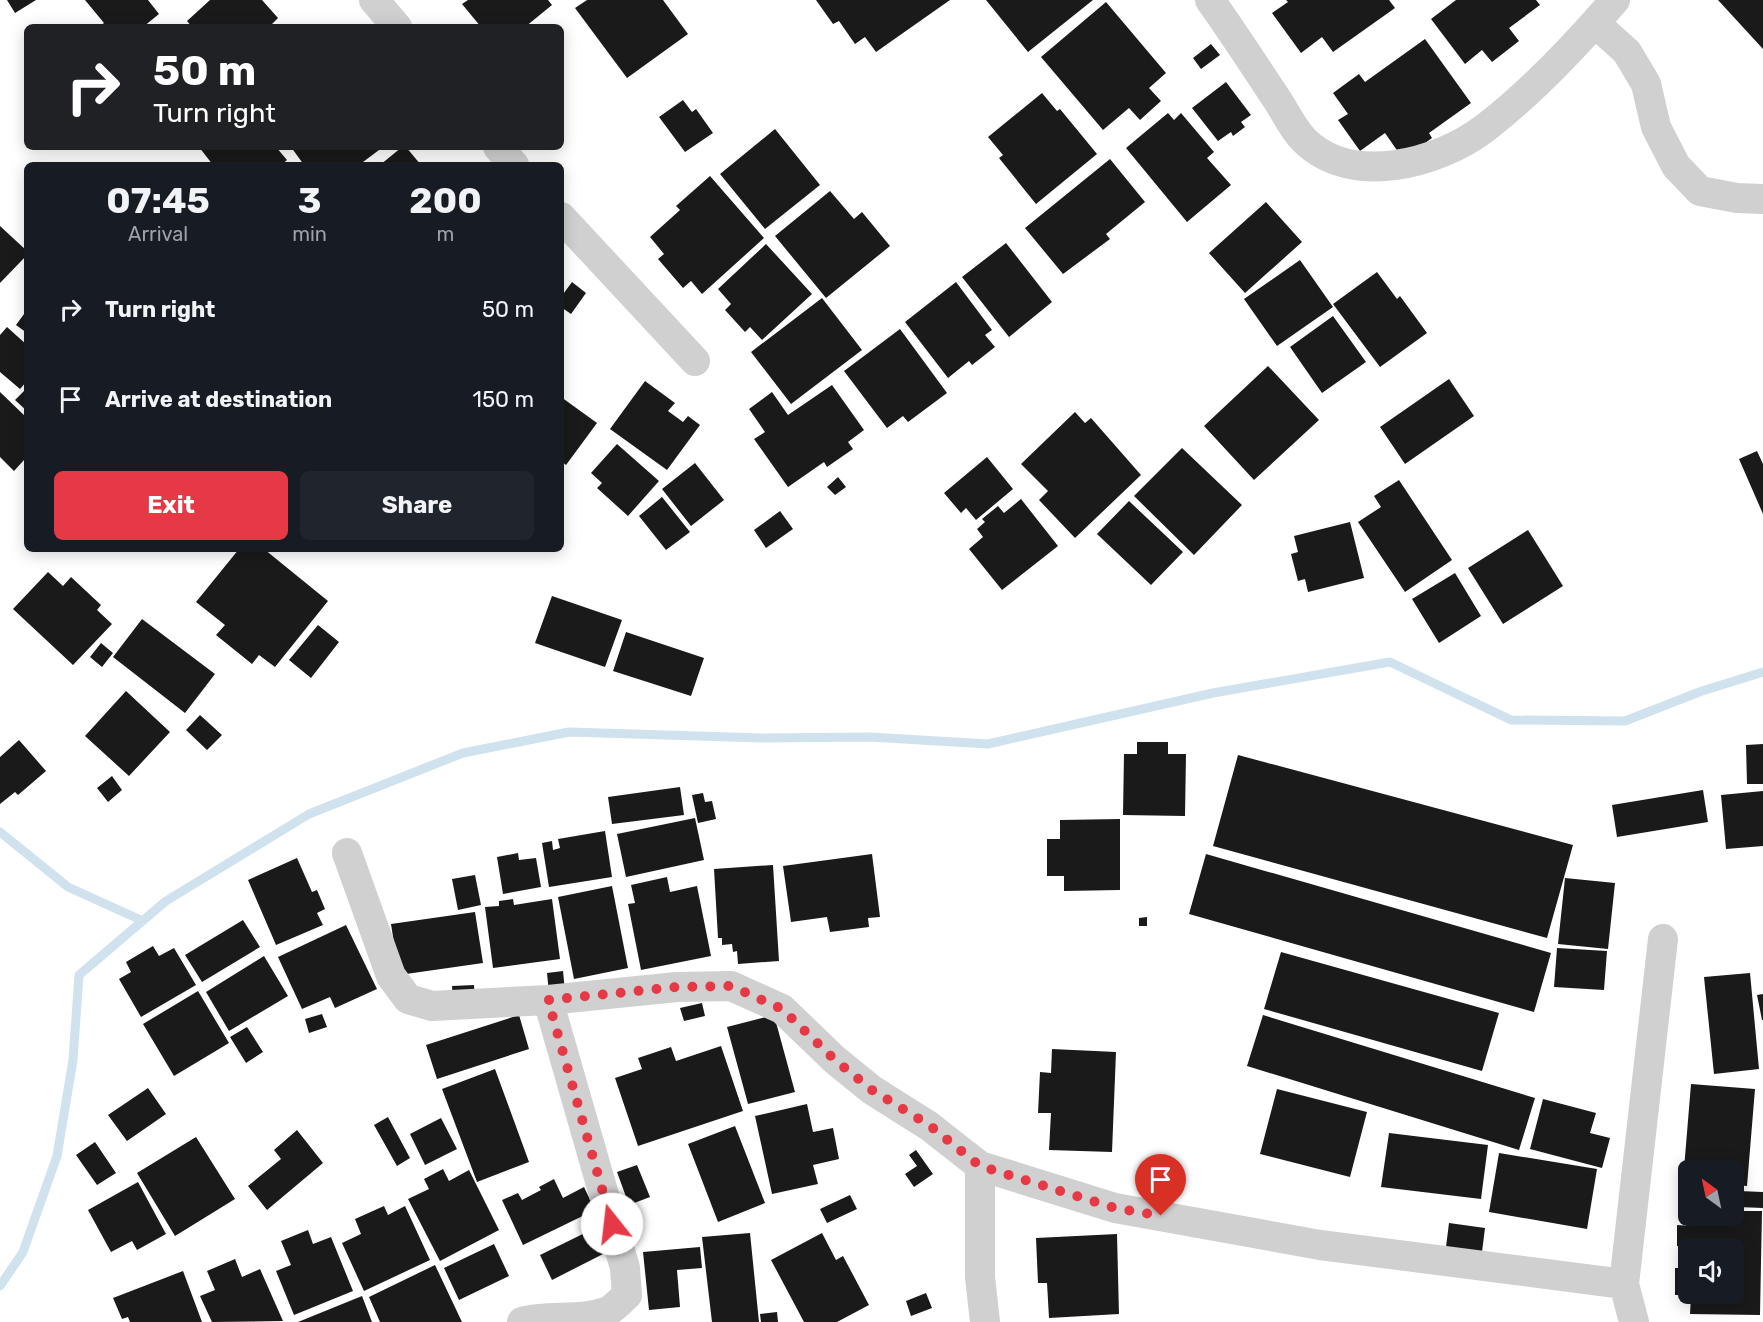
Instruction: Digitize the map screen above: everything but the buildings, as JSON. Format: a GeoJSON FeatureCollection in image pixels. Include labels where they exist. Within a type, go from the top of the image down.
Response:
{"type":"FeatureCollection","features":[{"type":"Feature","properties":{"kind":"street"},"geometry":{"type":"LineString","coordinates":[[374,0],[394,24]]}},
{"type":"Feature","properties":{"kind":"street"},"geometry":{"type":"LineString","coordinates":[[1210,0],[1304,140],[1333,161],[1365,168],[1405,164],[1446,149],[1484,129],[1572,49],[1615,0]]}},
{"type":"Feature","properties":{"kind":"street"},"geometry":{"type":"LineString","coordinates":[[1595,23],[1627,51],[1646,84],[1656,128],[1676,166],[1700,191],[1737,198],[1763,199]]}},
{"type":"Feature","properties":{"kind":"street"},"geometry":{"type":"LineString","coordinates":[[501,150],[511,162]]}},
{"type":"Feature","properties":{"kind":"street"},"geometry":{"type":"LineString","coordinates":[[564,220],[695,361]]}},
{"type":"Feature","properties":{"kind":"street"},"geometry":{"type":"LineString","coordinates":[[347,853],[391,976],[408,999],[432,1006],[548,1000],[677,987],[731,986],[782,1009],[835,1060],[872,1090],[929,1125],[980,1166],[1126,1210],[1320,1245],[1624,1284]]}},
{"type":"Feature","properties":{"kind":"street"},"geometry":{"type":"LineString","coordinates":[[1634,1322],[1624,1284],[1663,939]]}},
{"type":"Feature","properties":{"kind":"street"},"geometry":{"type":"LineString","coordinates":[[522,1322],[533,1319],[573,1319],[608,1312],[627,1294],[625,1268],[548,1000]]}},
{"type":"Feature","properties":{"kind":"street"},"geometry":{"type":"LineString","coordinates":[[980,1166],[980,1277],[985,1322]]}},
{"type":"Feature","properties":{"kind":"waterway"},"geometry":{"type":"LineString","coordinates":[[0,1286],[23,1252],[57,1156],[73,1060],[79,975],[166,901],[309,814],[463,753],[569,732],[761,738],[870,737],[988,744],[1213,693],[1390,662],[1511,720],[1625,721],[1702,691],[1763,672]]}},
{"type":"Feature","properties":{"kind":"waterway"},"geometry":{"type":"LineString","coordinates":[[0,832],[68,887],[143,921]]}},
{"type":"Feature","properties":{"kind":"route"},"geometry":{"type":"LineString","coordinates":[[612,1224],[548,1000],[677,987],[731,986],[782,1009],[835,1060],[872,1090],[929,1125],[980,1166],[1115,1208],[1161,1216]]}}]}
